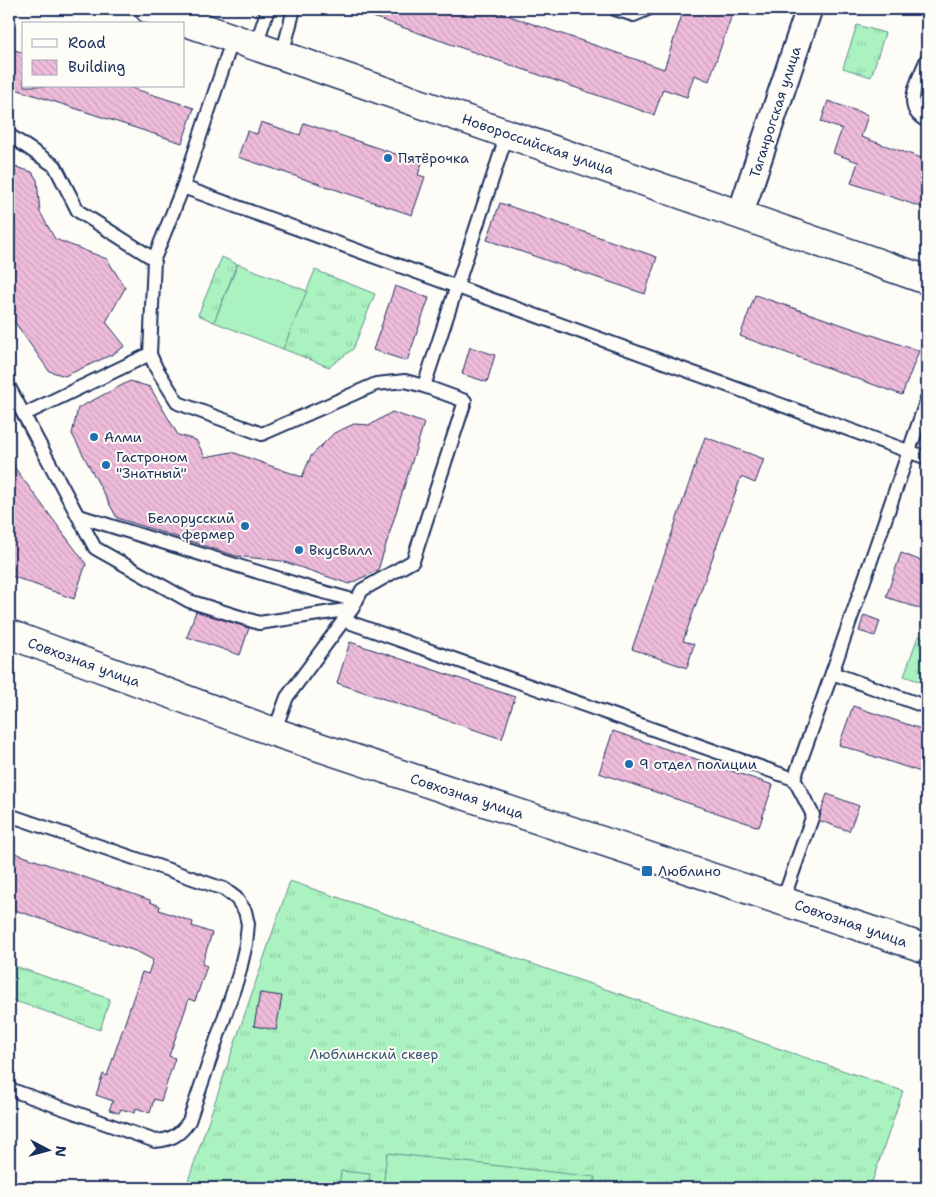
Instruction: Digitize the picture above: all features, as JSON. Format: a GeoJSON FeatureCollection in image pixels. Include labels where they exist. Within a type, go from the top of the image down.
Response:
{"type":"FeatureCollection","features":[{"type":"Feature","properties":{"kind":"street","name":"Новороссийская улица"},"geometry":{"type":"LineString","coordinates":[[149,9],[927,280]]}},
{"type":"Feature","properties":{"kind":"street","name":"Таганрогская улица"},"geometry":{"type":"LineString","coordinates":[[740,215],[809,9]]}},
{"type":"Feature","properties":{"kind":"street","name":"Совхозная улица"},"geometry":{"type":"LineString","coordinates":[[9,634],[274,732],[927,949]]}},
{"type":"Feature","properties":{"kind":"lane"},"geometry":{"type":"LineString","coordinates":[[268,9],[245,42],[154,259],[150,354],[178,403],[262,434],[376,384],[405,381],[465,401],[413,561],[362,590],[354,605],[287,697],[274,732]]}},
{"type":"Feature","properties":{"kind":"lane"},"geometry":{"type":"LineString","coordinates":[[282,55],[294,9]]}},
{"type":"Feature","properties":{"kind":"lane"},"geometry":{"type":"LineString","coordinates":[[614,9],[634,15],[648,9]]}},
{"type":"Feature","properties":{"kind":"lane"},"geometry":{"type":"LineString","coordinates":[[927,59],[912,101],[915,112],[927,121]]}},
{"type":"Feature","properties":{"kind":"lane"},"geometry":{"type":"LineString","coordinates":[[424,386],[458,288],[507,134]]}},
{"type":"Feature","properties":{"kind":"lane"},"geometry":{"type":"LineString","coordinates":[[9,135],[55,166],[78,211],[154,259]]}},
{"type":"Feature","properties":{"kind":"lane"},"geometry":{"type":"LineString","coordinates":[[183,187],[927,458]]}},
{"type":"Feature","properties":{"kind":"lane"},"geometry":{"type":"LineString","coordinates":[[25,414],[150,354]]}},
{"type":"Feature","properties":{"kind":"lane"},"geometry":{"type":"LineString","coordinates":[[9,387],[95,548],[189,601],[258,623],[354,605]]}},
{"type":"Feature","properties":{"kind":"lane"},"geometry":{"type":"LineString","coordinates":[[794,780],[927,399]]}},
{"type":"Feature","properties":{"kind":"lane"},"geometry":{"type":"LineString","coordinates":[[79,516],[308,588],[354,605]]}},
{"type":"Feature","properties":{"kind":"lane"},"geometry":{"type":"LineString","coordinates":[[343,620],[794,780],[814,815],[783,900]]}},
{"type":"Feature","properties":{"kind":"lane"},"geometry":{"type":"LineString","coordinates":[[832,673],[927,707]]}},
{"type":"Feature","properties":{"kind":"lane"},"geometry":{"type":"LineString","coordinates":[[9,816],[224,889],[236,898],[245,911],[248,924],[246,944],[236,983],[189,1121],[175,1137],[155,1141],[9,1089]]}},
{"type":"Feature","properties":{"kind":"green space"},"geometry":{"type":"Polygon","coordinates":[[[857,25],[885,33],[871,77],[843,68],[857,25]]]}},
{"type":"Feature","properties":{"kind":"green space"},"geometry":{"type":"Polygon","coordinates":[[[222,257],[237,264],[214,322],[198,315],[222,257]]]}},
{"type":"Feature","properties":{"kind":"green space"},"geometry":{"type":"Polygon","coordinates":[[[238,264],[307,291],[283,349],[214,322],[238,264]]]}},
{"type":"Feature","properties":{"kind":"green space"},"geometry":{"type":"Polygon","coordinates":[[[315,270],[375,294],[353,349],[329,367],[283,349],[315,270]]]}},
{"type":"Feature","properties":{"kind":"green space"},"geometry":{"type":"Polygon","coordinates":[[[918,636],[927,639],[927,684],[904,676],[918,636]]]}},
{"type":"Feature","properties":{"kind":"green space","name":"Люблинский сквер"},"geometry":{"type":"Polygon","coordinates":[[[290,881],[903,1091],[870,1188],[199,1188],[187,1184],[290,881]]]}},
{"type":"Feature","properties":{"kind":"green space"},"geometry":{"type":"Polygon","coordinates":[[[9,964],[110,999],[100,1030],[9,999],[9,964]]]}},
{"type":"Feature","properties":{"kind":"green space"},"geometry":{"type":"Polygon","coordinates":[[[387,1153],[595,1177],[594,1188],[383,1188],[387,1153]]]}},
{"type":"Feature","properties":{"kind":"green space"},"geometry":{"type":"Polygon","coordinates":[[[341,1171],[370,1174],[368,1188],[339,1188],[341,1171]]]}},
{"type":"Feature","properties":{"kind":"building"},"geometry":{"type":"Polygon","coordinates":[[[350,9],[489,9],[664,69],[684,9],[734,9],[709,81],[694,75],[687,97],[663,89],[654,115],[350,9]]]}},
{"type":"Feature","properties":{"kind":"building"},"geometry":{"type":"Polygon","coordinates":[[[9,48],[22,52],[22,88],[132,88],[194,108],[182,143],[9,87],[9,48]]]}},
{"type":"Feature","properties":{"kind":"building"},"geometry":{"type":"Polygon","coordinates":[[[828,101],[868,115],[861,137],[927,160],[927,209],[851,183],[858,162],[833,153],[842,129],[821,122],[828,101]]]}},
{"type":"Feature","properties":{"kind":"building"},"geometry":{"type":"Polygon","coordinates":[[[261,122],[300,135],[304,123],[422,163],[418,175],[425,177],[412,215],[238,157],[247,131],[257,134],[261,122]]]}},
{"type":"Feature","properties":{"kind":"building"},"geometry":{"type":"Polygon","coordinates":[[[9,165],[32,172],[37,180],[40,212],[55,239],[107,259],[125,288],[106,322],[125,346],[113,354],[65,376],[49,371],[9,314],[9,165]]]}},
{"type":"Feature","properties":{"kind":"building"},"geometry":{"type":"Polygon","coordinates":[[[500,203],[657,257],[645,294],[487,240],[500,203]]]}},
{"type":"Feature","properties":{"kind":"building"},"geometry":{"type":"Polygon","coordinates":[[[395,286],[429,298],[407,361],[373,350],[395,286]]]}},
{"type":"Feature","properties":{"kind":"building"},"geometry":{"type":"Polygon","coordinates":[[[755,295],[919,351],[902,395],[740,336],[755,295]]]}},
{"type":"Feature","properties":{"kind":"building"},"geometry":{"type":"Polygon","coordinates":[[[470,347],[495,355],[487,382],[462,374],[470,347]]]}},
{"type":"Feature","properties":{"kind":"building"},"geometry":{"type":"Polygon","coordinates":[[[130,381],[150,387],[178,435],[196,440],[205,457],[232,452],[302,477],[311,456],[334,433],[354,424],[370,425],[392,412],[424,423],[378,570],[349,584],[282,561],[236,556],[117,518],[72,434],[78,408],[130,381]]]}},
{"type":"Feature","properties":{"kind":"building"},"geometry":{"type":"Polygon","coordinates":[[[705,437],[764,459],[755,483],[741,477],[683,641],[694,644],[687,668],[632,649],[705,437]]]}},
{"type":"Feature","properties":{"kind":"building"},"geometry":{"type":"Polygon","coordinates":[[[9,460],[86,564],[74,599],[9,575],[9,460]]]}},
{"type":"Feature","properties":{"kind":"building"},"geometry":{"type":"Polygon","coordinates":[[[901,553],[927,563],[927,611],[886,597],[901,553]]]}},
{"type":"Feature","properties":{"kind":"building"},"geometry":{"type":"Polygon","coordinates":[[[196,611],[249,628],[240,655],[187,637],[196,611]]]}},
{"type":"Feature","properties":{"kind":"building"},"geometry":{"type":"Polygon","coordinates":[[[864,615],[880,621],[875,636],[859,631],[864,615]]]}},
{"type":"Feature","properties":{"kind":"building"},"geometry":{"type":"Polygon","coordinates":[[[350,642],[515,697],[502,739],[337,683],[350,642]]]}},
{"type":"Feature","properties":{"kind":"building"},"geometry":{"type":"Polygon","coordinates":[[[853,706],[927,731],[927,774],[839,745],[853,706]]]}},
{"type":"Feature","properties":{"kind":"building"},"geometry":{"type":"Polygon","coordinates":[[[613,731],[773,785],[759,827],[599,773],[613,731]]]}},
{"type":"Feature","properties":{"kind":"building"},"geometry":{"type":"Polygon","coordinates":[[[827,794],[859,806],[849,831],[818,820],[827,794]]]}},
{"type":"Feature","properties":{"kind":"building"},"geometry":{"type":"Polygon","coordinates":[[[9,851],[150,900],[150,902],[160,906],[159,910],[193,922],[192,926],[212,933],[202,964],[207,966],[195,1001],[189,999],[169,1056],[175,1058],[161,1101],[154,1099],[150,1113],[136,1108],[135,1113],[121,1109],[119,1113],[109,1110],[113,1101],[96,1095],[103,1074],[107,1076],[142,972],[148,974],[153,960],[138,952],[9,908],[9,851]]]}},
{"type":"Feature","properties":{"kind":"building"},"geometry":{"type":"Polygon","coordinates":[[[260,993],[282,996],[276,1030],[254,1026],[260,993]]]}},
{"type":"Feature","properties":{"kind":"place","name":"Пятёрочка"},"geometry":{"type":"Point","coordinates":[388,158]}},
{"type":"Feature","properties":{"kind":"place","name":"Алми"},"geometry":{"type":"Point","coordinates":[94,437]}},
{"type":"Feature","properties":{"kind":"place","name":"Гастроном \"Знатный\""},"geometry":{"type":"Point","coordinates":[106,465]}},
{"type":"Feature","properties":{"kind":"place","name":"Белорусский фермер"},"geometry":{"type":"Point","coordinates":[245,526]}},
{"type":"Feature","properties":{"kind":"place","name":"ВкусВилл"},"geometry":{"type":"Point","coordinates":[299,550]}},
{"type":"Feature","properties":{"kind":"place","name":"9 отдел полиции"},"geometry":{"type":"Point","coordinates":[629,764]}},
{"type":"Feature","properties":{"kind":"place","name":"Люблино"},"geometry":{"type":"Point","coordinates":[647,871]}}]}
